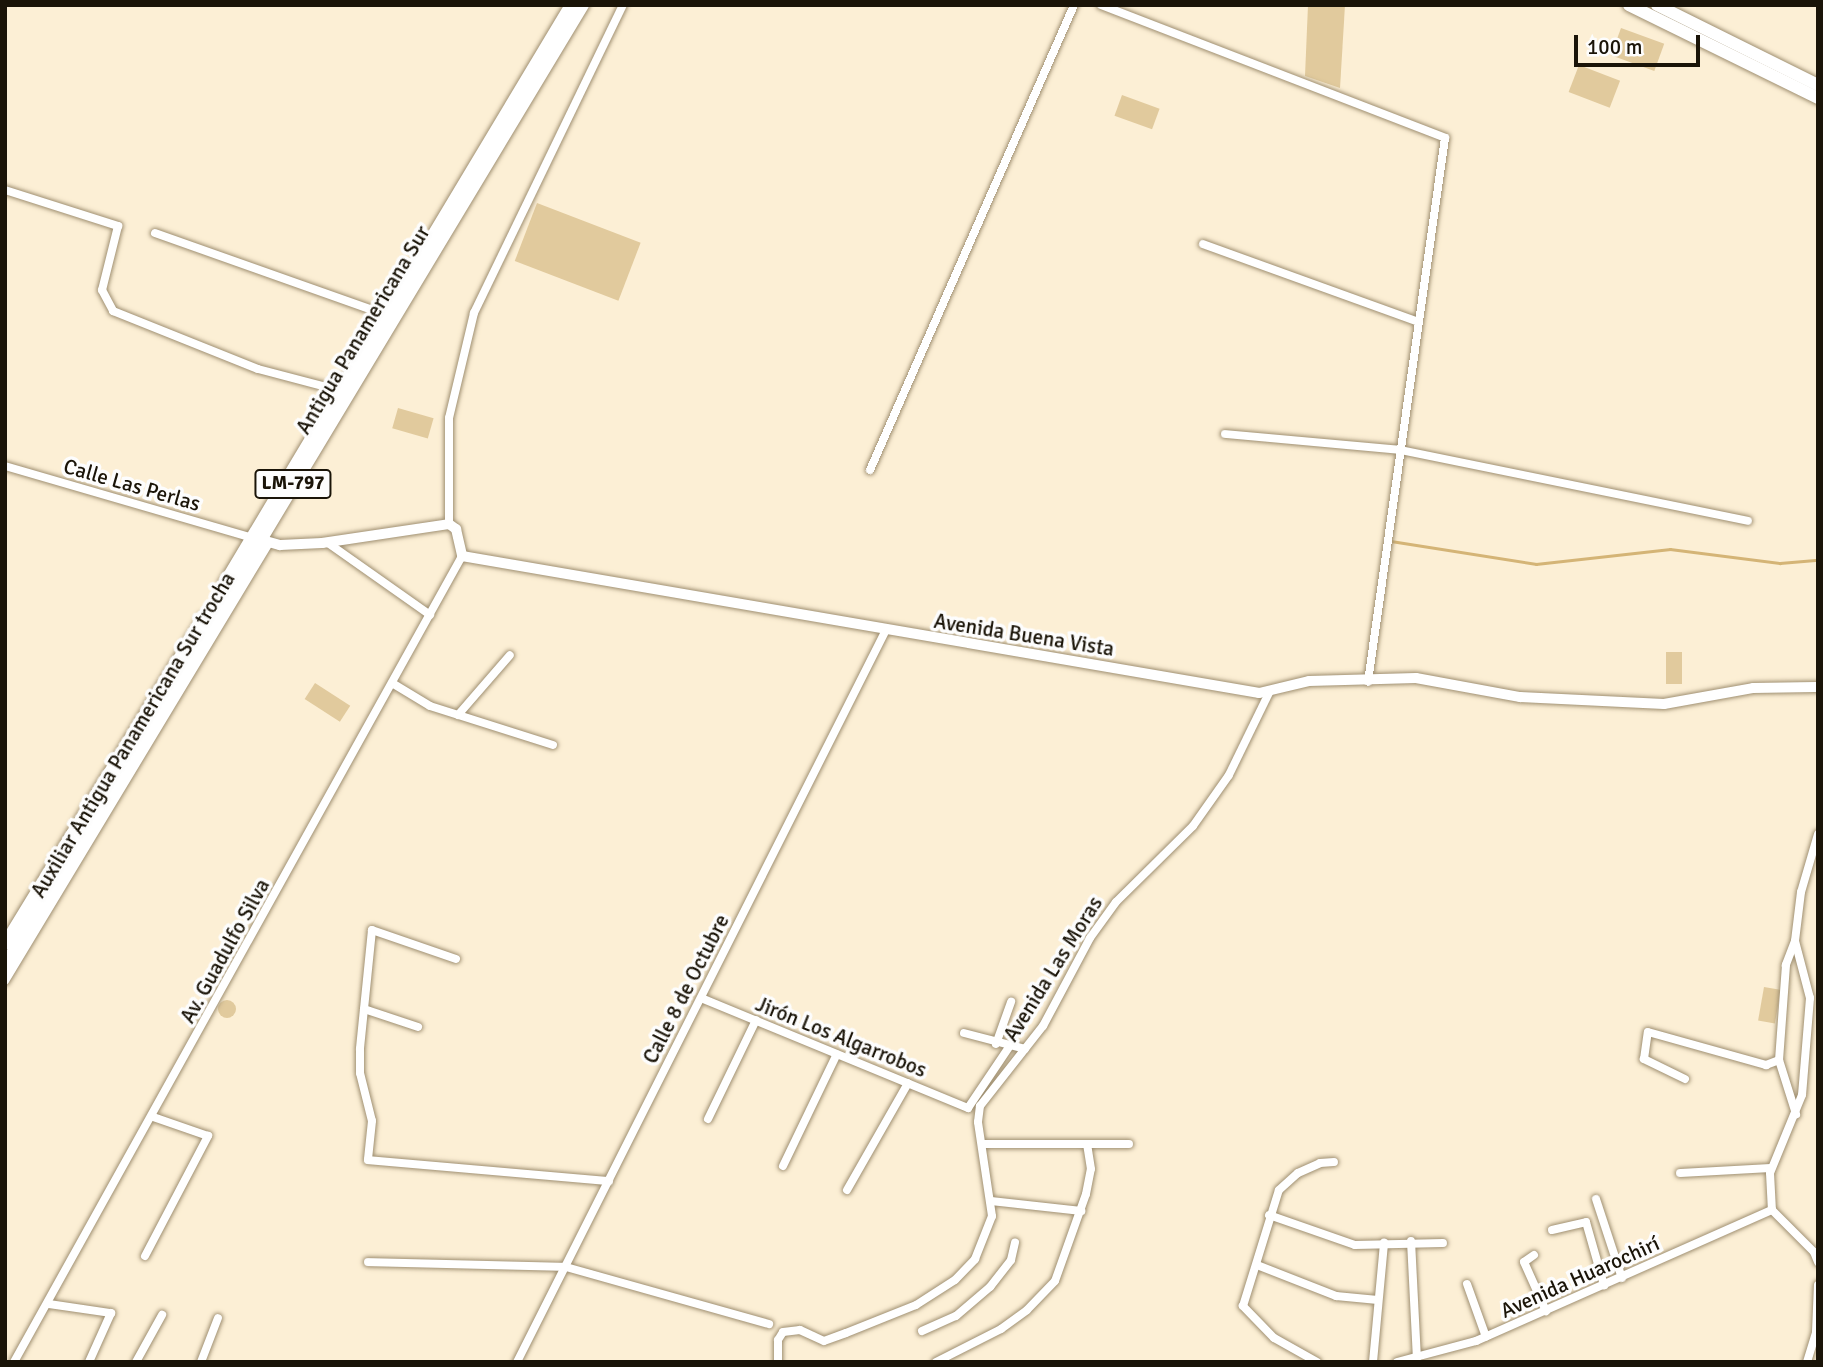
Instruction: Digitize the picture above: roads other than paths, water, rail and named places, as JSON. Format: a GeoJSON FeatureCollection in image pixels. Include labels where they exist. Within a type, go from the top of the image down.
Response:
{"type":"FeatureCollection","features":[{"type":"Feature","properties":{"kind":"main road","name":"Antigua Panamericana Sur"},"geometry":{"type":"LineString","coordinates":[[5,944],[259,540],[490,149],[571,5]]}},
{"type":"Feature","properties":{"kind":"main road","name":"Antigua Panamericana Sur"},"geometry":{"type":"LineString","coordinates":[[259,540],[338,390],[384,314],[583,5]]}},
{"type":"Feature","properties":{"kind":"main road"},"geometry":{"type":"LineString","coordinates":[[1629,5],[1818,98]]}},
{"type":"Feature","properties":{"kind":"main road"},"geometry":{"type":"LineString","coordinates":[[1657,5],[1818,85]]}},
{"type":"Feature","properties":{"kind":"main road","name":"Antigua Panamericana Sur"},"geometry":{"type":"LineString","coordinates":[[5,965],[151,713]]}},
{"type":"Feature","properties":{"kind":"street"},"geometry":{"type":"LineString","coordinates":[[449,524],[449,416],[474,313],[623,5]]}},
{"type":"Feature","properties":{"kind":"street"},"geometry":{"type":"LineString","coordinates":[[870,470],[1074,5]]}},
{"type":"Feature","properties":{"kind":"street"},"geometry":{"type":"LineString","coordinates":[[1101,5],[1443,136],[1368,682]]}},
{"type":"Feature","properties":{"kind":"street"},"geometry":{"type":"LineString","coordinates":[[5,190],[118,226],[102,290],[113,311],[258,369],[338,390]]}},
{"type":"Feature","properties":{"kind":"street"},"geometry":{"type":"LineString","coordinates":[[155,233],[384,314]]}},
{"type":"Feature","properties":{"kind":"street"},"geometry":{"type":"LineString","coordinates":[[1203,244],[1418,322]]}},
{"type":"Feature","properties":{"kind":"street"},"geometry":{"type":"LineString","coordinates":[[1225,435],[1400,450],[1748,521]]}},
{"type":"Feature","properties":{"kind":"street","name":"Calle Las Perlas"},"geometry":{"type":"LineString","coordinates":[[5,466],[259,540]]}},
{"type":"Feature","properties":{"kind":"street"},"geometry":{"type":"LineString","coordinates":[[259,540],[328,543],[449,524],[456,529],[462,556]]}},
{"type":"Feature","properties":{"kind":"street","name":"Auxiliar Antigua Panamericana Sur trocha"},"geometry":{"type":"LineString","coordinates":[[5,981],[259,540]]}},
{"type":"Feature","properties":{"kind":"street"},"geometry":{"type":"LineString","coordinates":[[328,543],[429,615]]}},
{"type":"Feature","properties":{"kind":"street","name":"Avenida Buena Vista"},"geometry":{"type":"LineString","coordinates":[[462,556],[885,632],[1269,693],[1310,681],[1368,682],[1416,678],[1520,697],[1597,704],[1664,704],[1753,688],[1818,687]]}},
{"type":"Feature","properties":{"kind":"street","name":"Av. Guadulfo Silva"},"geometry":{"type":"LineString","coordinates":[[14,1362],[153,1117],[462,556]]}},
{"type":"Feature","properties":{"kind":"street","name":"Calle 8 de Octubre"},"geometry":{"type":"LineString","coordinates":[[517,1362],[885,632]]}},
{"type":"Feature","properties":{"kind":"street"},"geometry":{"type":"LineString","coordinates":[[458,715],[510,655]]}},
{"type":"Feature","properties":{"kind":"street"},"geometry":{"type":"LineString","coordinates":[[392,683],[430,706],[553,745]]}},
{"type":"Feature","properties":{"kind":"street","name":"Avenida Las Moras"},"geometry":{"type":"LineString","coordinates":[[778,1362],[778,1340],[783,1332],[800,1330],[824,1341],[916,1305],[956,1280],[984,1241],[992,1216],[977,1115],[981,1106],[1025,1049],[1116,902],[1194,826],[1229,775],[1269,693]]}},
{"type":"Feature","properties":{"kind":"street"},"geometry":{"type":"LineString","coordinates":[[1796,1114],[1779,1060],[1786,965],[1795,941],[1801,892],[1818,834]]}},
{"type":"Feature","properties":{"kind":"street"},"geometry":{"type":"LineString","coordinates":[[456,959],[372,930],[360,1073],[372,1121],[368,1160],[609,1181]]}},
{"type":"Feature","properties":{"kind":"street"},"geometry":{"type":"LineString","coordinates":[[1795,941],[1810,998],[1802,1095],[1771,1168],[1772,1210],[1814,1252],[1818,1262]]}},
{"type":"Feature","properties":{"kind":"street","name":"Jirón Los Algarrobos"},"geometry":{"type":"LineString","coordinates":[[701,998],[968,1108],[1009,1047]]}},
{"type":"Feature","properties":{"kind":"street"},"geometry":{"type":"LineString","coordinates":[[996,1044],[1012,1002]]}},
{"type":"Feature","properties":{"kind":"street"},"geometry":{"type":"LineString","coordinates":[[364,1009],[418,1027]]}},
{"type":"Feature","properties":{"kind":"street"},"geometry":{"type":"LineString","coordinates":[[708,1119],[756,1020]]}},
{"type":"Feature","properties":{"kind":"street"},"geometry":{"type":"LineString","coordinates":[[1685,1079],[1644,1059],[1648,1032],[1766,1065],[1779,1060]]}},
{"type":"Feature","properties":{"kind":"street"},"geometry":{"type":"LineString","coordinates":[[964,1033],[996,1044],[1025,1049]]}},
{"type":"Feature","properties":{"kind":"street"},"geometry":{"type":"LineString","coordinates":[[783,1166],[837,1054]]}},
{"type":"Feature","properties":{"kind":"street"},"geometry":{"type":"LineString","coordinates":[[847,1190],[908,1083]]}},
{"type":"Feature","properties":{"kind":"street"},"geometry":{"type":"LineString","coordinates":[[145,1256],[208,1136],[153,1117]]}},
{"type":"Feature","properties":{"kind":"street"},"geometry":{"type":"LineString","coordinates":[[982,1144],[1129,1144]]}},
{"type":"Feature","properties":{"kind":"street"},"geometry":{"type":"LineString","coordinates":[[936,1362],[1027,1310],[1055,1281],[1081,1211],[1091,1170],[1087,1144]]}},
{"type":"Feature","properties":{"kind":"street"},"geometry":{"type":"LineString","coordinates":[[1317,1362],[1274,1338],[1244,1308],[1269,1215],[1279,1190],[1298,1173],[1334,1162]]}},
{"type":"Feature","properties":{"kind":"street"},"geometry":{"type":"LineString","coordinates":[[1680,1173],[1771,1168]]}},
{"type":"Feature","properties":{"kind":"street"},"geometry":{"type":"LineString","coordinates":[[1596,1199],[1622,1278]]}},
{"type":"Feature","properties":{"kind":"street"},"geometry":{"type":"LineString","coordinates":[[991,1201],[1081,1211]]}},
{"type":"Feature","properties":{"kind":"street","name":"Avenida Huarochirí"},"geometry":{"type":"LineString","coordinates":[[1397,1362],[1486,1337],[1772,1210]]}},
{"type":"Feature","properties":{"kind":"street"},"geometry":{"type":"LineString","coordinates":[[1269,1215],[1355,1245],[1411,1241],[1443,1243]]}},
{"type":"Feature","properties":{"kind":"street"},"geometry":{"type":"LineString","coordinates":[[1552,1230],[1586,1222],[1604,1285]]}},
{"type":"Feature","properties":{"kind":"street"},"geometry":{"type":"LineString","coordinates":[[1411,1241],[1417,1358]]}},
{"type":"Feature","properties":{"kind":"street"},"geometry":{"type":"LineString","coordinates":[[922,1331],[956,1316],[990,1287],[1011,1260],[1015,1242]]}},
{"type":"Feature","properties":{"kind":"street"},"geometry":{"type":"LineString","coordinates":[[1373,1362],[1384,1243]]}},
{"type":"Feature","properties":{"kind":"street"},"geometry":{"type":"LineString","coordinates":[[1534,1255],[1524,1262],[1546,1311]]}},
{"type":"Feature","properties":{"kind":"street"},"geometry":{"type":"LineString","coordinates":[[368,1262],[566,1267],[769,1324]]}},
{"type":"Feature","properties":{"kind":"street"},"geometry":{"type":"LineString","coordinates":[[1257,1265],[1336,1296],[1378,1300]]}},
{"type":"Feature","properties":{"kind":"street"},"geometry":{"type":"LineString","coordinates":[[1467,1284],[1486,1337]]}},
{"type":"Feature","properties":{"kind":"street"},"geometry":{"type":"LineString","coordinates":[[1807,1362],[1817,1332],[1818,1285]]}},
{"type":"Feature","properties":{"kind":"street"},"geometry":{"type":"LineString","coordinates":[[48,1304],[111,1313],[89,1362]]}},
{"type":"Feature","properties":{"kind":"street"},"geometry":{"type":"LineString","coordinates":[[136,1362],[162,1315]]}},
{"type":"Feature","properties":{"kind":"street"},"geometry":{"type":"LineString","coordinates":[[201,1362],[218,1318]]}},
{"type":"Feature","properties":{"kind":"waterway"},"geometry":{"type":"LineString","coordinates":[[1391,541],[1536,564],[1670,549],[1780,563],[1818,560]]}}]}
